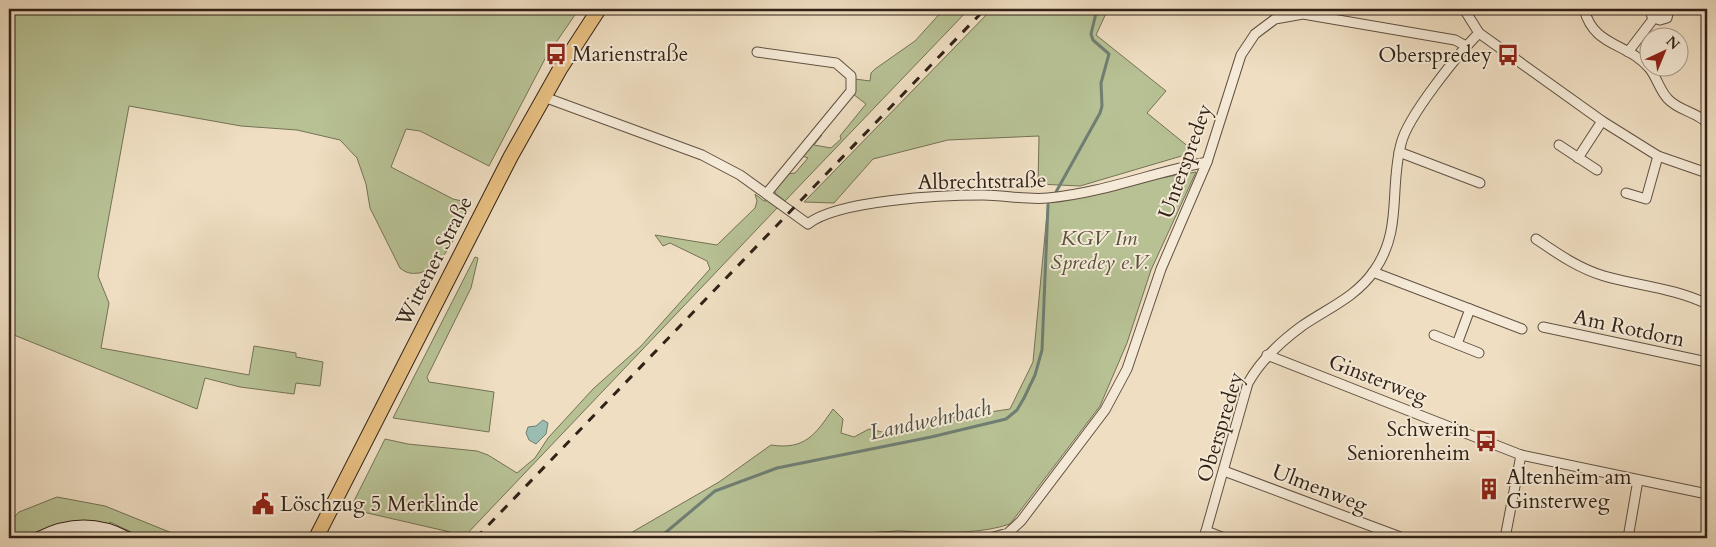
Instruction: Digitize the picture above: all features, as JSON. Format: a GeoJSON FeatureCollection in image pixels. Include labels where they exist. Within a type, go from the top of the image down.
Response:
{"type":"FeatureCollection","features":[{"type":"Feature","properties":{"kind":"main road","name":"Wittener Straße"},"geometry":{"type":"LineString","coordinates":[[316,538],[443,287],[544,97],[599,9]]}},
{"type":"Feature","properties":{"kind":"main road"},"geometry":{"type":"LineString","coordinates":[[38,538],[70,526],[105,529],[127,538]]}},
{"type":"Feature","properties":{"kind":"street"},"geometry":{"type":"LineString","coordinates":[[1464,9],[1478,33],[1602,121],[1658,156],[1707,173]]}},
{"type":"Feature","properties":{"kind":"street"},"geometry":{"type":"LineString","coordinates":[[1584,9],[1592,28],[1606,42],[1628,52],[1650,68],[1668,99],[1682,110],[1706,120]]}},
{"type":"Feature","properties":{"kind":"street"},"geometry":{"type":"LineString","coordinates":[[1650,9],[1654,18]]}},
{"type":"Feature","properties":{"kind":"street"},"geometry":{"type":"LineString","coordinates":[[1654,18],[1664,20],[1669,15],[1670,9]]}},
{"type":"Feature","properties":{"kind":"street","name":"Unterspredey"},"geometry":{"type":"LineString","coordinates":[[1009,536],[1105,410],[1127,369],[1161,269],[1208,162],[1241,55],[1255,34],[1275,19],[1303,14],[1455,40],[1466,46]]}},
{"type":"Feature","properties":{"kind":"street"},"geometry":{"type":"LineString","coordinates":[[1628,52],[1654,18]]}},
{"type":"Feature","properties":{"kind":"street","name":"Oberspredey"},"geometry":{"type":"LineString","coordinates":[[1224,538],[1205,535],[1248,383],[1267,355],[1303,326],[1356,292],[1373,272],[1392,233],[1399,152],[1409,124],[1466,46],[1478,33]]}},
{"type":"Feature","properties":{"kind":"street"},"geometry":{"type":"LineString","coordinates":[[757,52],[836,63],[851,76],[851,91],[767,193]]}},
{"type":"Feature","properties":{"kind":"street","name":"Albrechtstraße"},"geometry":{"type":"LineString","coordinates":[[544,97],[686,148],[720,163],[767,193],[808,224],[814,219],[833,212],[910,200],[983,195],[1046,198],[1099,190],[1175,168],[1208,162]]}},
{"type":"Feature","properties":{"kind":"street"},"geometry":{"type":"LineString","coordinates":[[1578,158],[1602,121]]}},
{"type":"Feature","properties":{"kind":"street"},"geometry":{"type":"LineString","coordinates":[[1559,145],[1597,170]]}},
{"type":"Feature","properties":{"kind":"street"},"geometry":{"type":"LineString","coordinates":[[1399,152],[1480,184]]}},
{"type":"Feature","properties":{"kind":"street"},"geometry":{"type":"LineString","coordinates":[[1626,193],[1646,199],[1658,156]]}},
{"type":"Feature","properties":{"kind":"street"},"geometry":{"type":"LineString","coordinates":[[1536,240],[1582,267],[1605,276],[1689,295],[1707,304]]}},
{"type":"Feature","properties":{"kind":"street"},"geometry":{"type":"LineString","coordinates":[[1373,272],[1522,329]]}},
{"type":"Feature","properties":{"kind":"street"},"geometry":{"type":"LineString","coordinates":[[1457,344],[1470,309]]}},
{"type":"Feature","properties":{"kind":"street","name":"Am Rotdorn"},"geometry":{"type":"LineString","coordinates":[[1543,327],[1707,362]]}},
{"type":"Feature","properties":{"kind":"street"},"geometry":{"type":"LineString","coordinates":[[1434,335],[1478,353]]}},
{"type":"Feature","properties":{"kind":"street","name":"Ginsterweg"},"geometry":{"type":"LineString","coordinates":[[1267,355],[1521,456],[1707,494]]}},
{"type":"Feature","properties":{"kind":"street"},"geometry":{"type":"LineString","coordinates":[[1505,538],[1521,456]]}},
{"type":"Feature","properties":{"kind":"street","name":"Ulmenweg"},"geometry":{"type":"LineString","coordinates":[[1224,471],[1403,538]]}},
{"type":"Feature","properties":{"kind":"street"},"geometry":{"type":"LineString","coordinates":[[1628,538],[1638,480]]}},
{"type":"Feature","properties":{"kind":"street"},"geometry":{"type":"LineString","coordinates":[[870,538],[899,536],[929,538]]}},
{"type":"Feature","properties":{"kind":"street"},"geometry":{"type":"LineString","coordinates":[[990,538],[1009,536]]}},
{"type":"Feature","properties":{"kind":"green space"},"geometry":{"type":"Polygon","coordinates":[[[9,9],[579,9],[546,57],[489,166],[420,131],[406,129],[391,167],[453,199],[471,203],[451,245],[444,255],[428,270],[419,273],[409,273],[400,268],[370,208],[366,184],[357,158],[340,140],[297,130],[241,126],[129,106],[98,276],[109,303],[101,348],[249,375],[254,346],[296,353],[296,357],[323,362],[320,386],[296,383],[294,394],[240,387],[205,378],[197,409],[9,333],[9,9]]]}},
{"type":"Feature","properties":{"kind":"green space"},"geometry":{"type":"Polygon","coordinates":[[[944,9],[969,9],[785,201],[776,194],[774,190],[787,174],[795,173],[808,158],[802,156],[818,134],[822,135],[814,145],[831,148],[841,139],[840,136],[866,104],[853,94],[855,79],[870,81],[871,73],[875,69],[915,41],[944,9]]]}},
{"type":"Feature","properties":{"kind":"green space"},"geometry":{"type":"Polygon","coordinates":[[[992,9],[1108,9],[1096,35],[1166,91],[1147,113],[1195,152],[1080,186],[1038,184],[1039,136],[948,140],[873,159],[834,203],[804,202],[992,9]]]}},
{"type":"Feature","properties":{"kind":"green space","name":"KGV Im Spredey e.V."},"geometry":{"type":"Polygon","coordinates":[[[1196,172],[1151,270],[1127,343],[1100,406],[1010,524],[969,532],[885,532],[844,538],[622,538],[719,482],[771,445],[792,445],[808,439],[833,409],[843,419],[841,433],[854,437],[869,429],[891,434],[943,419],[1010,409],[1033,362],[1048,203],[1196,172]]]}},
{"type":"Feature","properties":{"kind":"green space"},"geometry":{"type":"Polygon","coordinates":[[[755,194],[764,201],[770,200],[779,206],[463,538],[448,538],[450,532],[350,509],[385,439],[408,444],[477,451],[488,455],[517,473],[535,458],[548,438],[593,389],[641,346],[710,269],[707,261],[670,243],[663,246],[655,235],[717,245],[755,208],[757,201],[755,194]]]}},
{"type":"Feature","properties":{"kind":"green space"},"geometry":{"type":"Polygon","coordinates":[[[475,257],[478,258],[471,288],[427,377],[429,382],[494,392],[489,432],[393,418],[475,257]]]}},
{"type":"Feature","properties":{"kind":"green space"},"geometry":{"type":"Polygon","coordinates":[[[57,497],[105,506],[172,533],[178,538],[144,538],[110,522],[111,538],[9,538],[9,522],[19,512],[57,497]]]}},
{"type":"Feature","properties":{"kind":"water"},"geometry":{"type":"Polygon","coordinates":[[[543,420],[548,423],[546,434],[536,444],[529,440],[526,433],[528,427],[536,426],[543,420]]]}},
{"type":"Feature","properties":{"kind":"waterway","name":"Landwehrbach"},"geometry":{"type":"LineString","coordinates":[[1056,192],[1100,113],[1102,106],[1101,83],[1109,54],[1093,40],[1091,34],[1097,9]]}},
{"type":"Feature","properties":{"kind":"waterway","name":"Landwehrbach"},"geometry":{"type":"LineString","coordinates":[[659,538],[715,491],[777,468],[931,437],[1006,419],[1017,410],[1035,375],[1042,350],[1048,205]]}},
{"type":"Feature","properties":{"kind":"railway"},"geometry":{"type":"LineString","coordinates":[[476,538],[985,9]]}},
{"type":"Feature","properties":{"kind":"place","name":"Marienstraße"},"geometry":{"type":"Point","coordinates":[556,54]}},
{"type":"Feature","properties":{"kind":"place","name":"Oberspredey"},"geometry":{"type":"Point","coordinates":[1508,55]}},
{"type":"Feature","properties":{"kind":"place","name":"Schwerin Seniorenheim"},"geometry":{"type":"Point","coordinates":[1486,441]}},
{"type":"Feature","properties":{"kind":"place","name":"Altenheim am Ginsterweg"},"geometry":{"type":"Point","coordinates":[1489,489]}},
{"type":"Feature","properties":{"kind":"place","name":"Löschzug 5 Merklinde"},"geometry":{"type":"Point","coordinates":[263,504]}}]}
